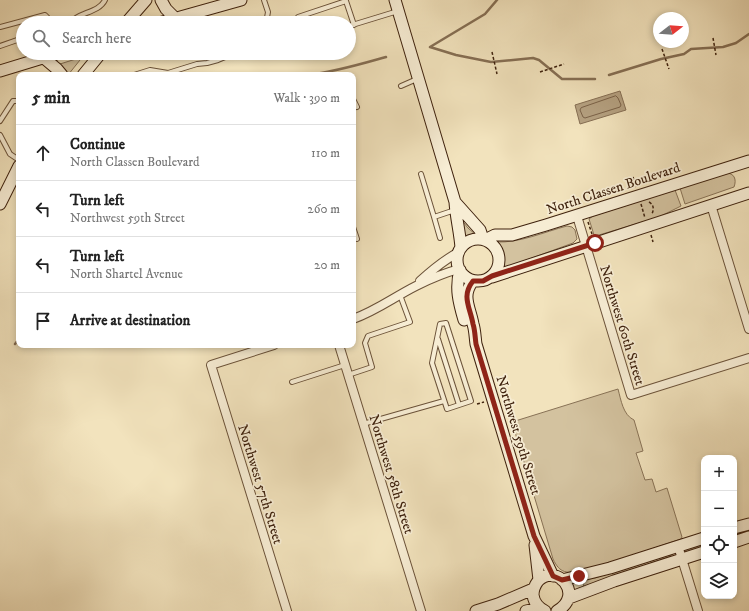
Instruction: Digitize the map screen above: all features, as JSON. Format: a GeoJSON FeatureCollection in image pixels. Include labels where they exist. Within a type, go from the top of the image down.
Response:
{"type":"FeatureCollection","features":[{"type":"Feature","properties":{"kind":"main road"},"geometry":{"type":"LineString","coordinates":[[161,0],[166,9],[173,16]]}},
{"type":"Feature","properties":{"kind":"main road"},"geometry":{"type":"LineString","coordinates":[[181,16],[214,4],[242,0]]}},
{"type":"Feature","properties":{"kind":"main road"},"geometry":{"type":"LineString","coordinates":[[394,0],[455,206],[456,220],[460,233],[460,250],[457,259],[459,269],[465,277],[473,281],[483,281],[492,276],[749,193]]}},
{"type":"Feature","properties":{"kind":"main road"},"geometry":{"type":"LineString","coordinates":[[131,16],[142,1]]}},
{"type":"Feature","properties":{"kind":"main road"},"geometry":{"type":"LineString","coordinates":[[0,71],[37,60]]}},
{"type":"Feature","properties":{"kind":"main road"},"geometry":{"type":"LineString","coordinates":[[47,60],[60,72]]}},
{"type":"Feature","properties":{"kind":"main road"},"geometry":{"type":"LineString","coordinates":[[85,72],[95,60]]}},
{"type":"Feature","properties":{"kind":"main road","name":"North Classen Boulevard"},"geometry":{"type":"LineString","coordinates":[[460,250],[469,241],[474,239],[484,240],[495,235],[512,235],[577,216],[749,161]]}},
{"type":"Feature","properties":{"kind":"main road"},"geometry":{"type":"LineString","coordinates":[[1,199],[16,172]]}},
{"type":"Feature","properties":{"kind":"main road"},"geometry":{"type":"LineString","coordinates":[[455,206],[480,230],[484,240],[495,246],[499,256],[498,268],[492,276]]}},
{"type":"Feature","properties":{"kind":"main road","name":"Northwest 59th Street"},"geometry":{"type":"LineString","coordinates":[[459,269],[457,279],[459,302],[467,329],[476,344]]}},
{"type":"Feature","properties":{"kind":"main road","name":"Northwest 59th Street"},"geometry":{"type":"LineString","coordinates":[[473,281],[466,293],[476,344],[534,536],[558,578],[568,588],[565,606]]}},
{"type":"Feature","properties":{"kind":"main road"},"geometry":{"type":"LineString","coordinates":[[737,527],[749,524]]}},
{"type":"Feature","properties":{"kind":"main road","name":"Northwest 59th Street"},"geometry":{"type":"LineString","coordinates":[[534,536],[536,585],[534,599],[542,610]]}},
{"type":"Feature","properties":{"kind":"main road"},"geometry":{"type":"LineString","coordinates":[[737,541],[749,538]]}},
{"type":"Feature","properties":{"kind":"main road"},"geometry":{"type":"LineString","coordinates":[[476,611],[498,604],[536,585],[543,577],[558,578],[610,568],[701,539]]}},
{"type":"Feature","properties":{"kind":"main road"},"geometry":{"type":"LineString","coordinates":[[565,606],[614,581],[701,553]]}},
{"type":"Feature","properties":{"kind":"main road"},"geometry":{"type":"LineString","coordinates":[[526,611],[542,610]]}},
{"type":"Feature","properties":{"kind":"street"},"geometry":{"type":"LineString","coordinates":[[711,205],[749,329]]}},
{"type":"Feature","properties":{"kind":"street","name":"Northwest 60th Street"},"geometry":{"type":"LineString","coordinates":[[577,216],[631,396],[749,358]]}},
{"type":"Feature","properties":{"kind":"street"},"geometry":{"type":"LineString","coordinates":[[416,286],[433,269],[460,250]]}},
{"type":"Feature","properties":{"kind":"street"},"geometry":{"type":"LineString","coordinates":[[356,318],[370,313],[416,286],[444,273],[459,269]]}},
{"type":"Feature","properties":{"kind":"street","name":"Northwest 57th Street"},"geometry":{"type":"LineString","coordinates":[[265,348],[211,365],[286,611]]}},
{"type":"Feature","properties":{"kind":"street","name":"Northwest 58th Street"},"geometry":{"type":"LineString","coordinates":[[340,348],[420,611]]}},
{"type":"Feature","properties":{"kind":"street"},"geometry":{"type":"LineString","coordinates":[[678,546],[698,611]]}},
{"type":"Feature","properties":{"kind":"lane"},"geometry":{"type":"LineString","coordinates":[[78,16],[103,4],[105,0]]}},
{"type":"Feature","properties":{"kind":"lane"},"geometry":{"type":"LineString","coordinates":[[264,0],[268,12],[267,16]]}},
{"type":"Feature","properties":{"kind":"lane"},"geometry":{"type":"LineString","coordinates":[[301,16],[346,1],[349,16]]}},
{"type":"Feature","properties":{"kind":"lane"},"geometry":{"type":"LineString","coordinates":[[356,24],[398,11]]}},
{"type":"Feature","properties":{"kind":"lane"},"geometry":{"type":"LineString","coordinates":[[36,16],[45,16]]}},
{"type":"Feature","properties":{"kind":"lane"},"geometry":{"type":"LineString","coordinates":[[0,27],[16,22]]}},
{"type":"Feature","properties":{"kind":"lane"},"geometry":{"type":"LineString","coordinates":[[0,46],[16,40]]}},
{"type":"Feature","properties":{"kind":"lane"},"geometry":{"type":"LineString","coordinates":[[171,72],[197,64],[218,60]]}},
{"type":"Feature","properties":{"kind":"lane"},"geometry":{"type":"LineString","coordinates":[[144,72],[150,70],[162,72]]}},
{"type":"Feature","properties":{"kind":"lane"},"geometry":{"type":"LineString","coordinates":[[401,86],[418,78]]}},
{"type":"Feature","properties":{"kind":"lane"},"geometry":{"type":"LineString","coordinates":[[0,121],[14,101],[16,101]]}},
{"type":"Feature","properties":{"kind":"lane"},"geometry":{"type":"LineString","coordinates":[[0,135],[10,154],[16,158]]}},
{"type":"Feature","properties":{"kind":"lane"},"geometry":{"type":"LineString","coordinates":[[421,174],[440,238]]}},
{"type":"Feature","properties":{"kind":"lane"},"geometry":{"type":"LineString","coordinates":[[434,217],[455,206]]}},
{"type":"Feature","properties":{"kind":"lane"},"geometry":{"type":"LineString","coordinates":[[348,375],[372,366],[365,342],[368,336],[410,322],[400,295]]}},
{"type":"Feature","properties":{"kind":"lane"},"geometry":{"type":"LineString","coordinates":[[446,323],[471,401],[447,409],[432,363],[438,339],[440,324],[446,323]]}},
{"type":"Feature","properties":{"kind":"lane"},"geometry":{"type":"LineString","coordinates":[[438,339],[459,405]]}},
{"type":"Feature","properties":{"kind":"lane"},"geometry":{"type":"LineString","coordinates":[[292,382],[345,365]]}},
{"type":"Feature","properties":{"kind":"lane"},"geometry":{"type":"LineString","coordinates":[[364,424],[444,401]]}},
{"type":"Feature","properties":{"kind":"path"},"geometry":{"type":"LineString","coordinates":[[713,38],[716,55]]}},
{"type":"Feature","properties":{"kind":"path"},"geometry":{"type":"LineString","coordinates":[[662,49],[669,69]]}},
{"type":"Feature","properties":{"kind":"path"},"geometry":{"type":"LineString","coordinates":[[492,52],[497,74]]}},
{"type":"Feature","properties":{"kind":"path"},"geometry":{"type":"LineString","coordinates":[[540,72],[564,64]]}},
{"type":"Feature","properties":{"kind":"path"},"geometry":{"type":"LineString","coordinates":[[633,177],[636,188]]}},
{"type":"Feature","properties":{"kind":"path"},"geometry":{"type":"LineString","coordinates":[[645,202],[652,205],[653,213],[649,216],[645,218],[641,203],[645,202]]}},
{"type":"Feature","properties":{"kind":"path"},"geometry":{"type":"LineString","coordinates":[[588,221],[592,236]]}},
{"type":"Feature","properties":{"kind":"path"},"geometry":{"type":"LineString","coordinates":[[477,404],[484,402]]}},
{"type":"Feature","properties":{"kind":"shaded area"},"geometry":{"type":"Polygon","coordinates":[[[73,60],[80,60],[70,72],[65,72],[60,64],[73,60]]]}},
{"type":"Feature","properties":{"kind":"shaded area"},"geometry":{"type":"Polygon","coordinates":[[[726,173],[733,175],[735,181],[734,187],[685,204],[680,188],[726,173]]]}},
{"type":"Feature","properties":{"kind":"shaded area"},"geometry":{"type":"Polygon","coordinates":[[[675,190],[681,206],[659,217],[599,235],[594,235],[589,219],[593,216],[675,190]]]}},
{"type":"Feature","properties":{"kind":"shaded area"},"geometry":{"type":"Polygon","coordinates":[[[460,218],[476,235],[465,238],[464,229],[460,218]]]}},
{"type":"Feature","properties":{"kind":"shaded area"},"geometry":{"type":"Polygon","coordinates":[[[567,226],[572,227],[575,230],[577,239],[573,243],[502,269],[503,254],[496,242],[523,239],[567,226]]]}},
{"type":"Feature","properties":{"kind":"shaded area"},"geometry":{"type":"Polygon","coordinates":[[[618,389],[621,402],[627,415],[634,420],[643,451],[636,453],[645,480],[652,479],[656,492],[667,488],[682,537],[681,539],[582,572],[564,572],[558,568],[553,559],[512,422],[618,389]]]}},
{"type":"Feature","properties":{"kind":"shaded area"},"geometry":{"type":"Polygon","coordinates":[[[668,554],[671,556],[584,587],[582,580],[595,578],[668,554]]]}},
{"type":"Feature","properties":{"kind":"water"},"geometry":{"type":"Polygon","coordinates":[[[620,91],[626,110],[580,124],[575,105],[620,91]]]}},
{"type":"Feature","properties":{"kind":"waterway"},"geometry":{"type":"LineString","coordinates":[[430,47],[485,14],[497,0]]}},
{"type":"Feature","properties":{"kind":"waterway"},"geometry":{"type":"LineString","coordinates":[[609,75],[661,59],[684,54],[691,49],[723,47],[736,43],[749,34]]}},
{"type":"Feature","properties":{"kind":"waterway"},"geometry":{"type":"LineString","coordinates":[[430,47],[456,55],[491,62],[533,58],[539,60],[562,79],[595,79]]}},
{"type":"Feature","properties":{"kind":"waterway"},"geometry":{"type":"LineString","coordinates":[[328,72],[386,57]]}},
{"type":"Feature","properties":{"kind":"route"},"geometry":{"type":"LineString","coordinates":[[579,576],[562,580],[553,576],[534,536],[476,344],[466,293],[473,281],[483,281],[492,276],[595,243]]}}]}
